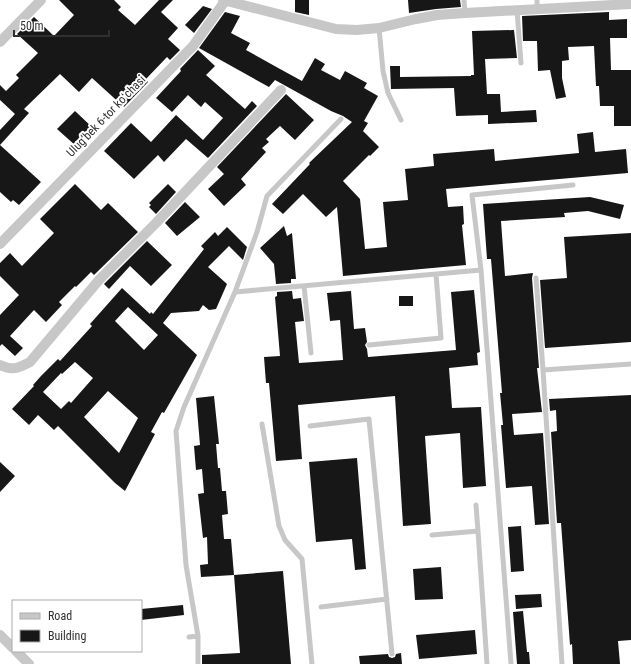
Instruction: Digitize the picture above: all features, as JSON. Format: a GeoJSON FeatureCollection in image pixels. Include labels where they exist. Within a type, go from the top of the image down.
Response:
{"type":"FeatureCollection","features":[{"type":"Feature","properties":{"kind":"street"},"geometry":{"type":"LineString","coordinates":[[0,42],[41,0]]}},
{"type":"Feature","properties":{"kind":"street"},"geometry":{"type":"LineString","coordinates":[[224,0],[336,29],[357,30],[379,28],[416,19],[465,13],[517,10],[537,4],[631,4]]}},
{"type":"Feature","properties":{"kind":"street","name":"Ulug‘bek 6-tor koʻchasi"},"geometry":{"type":"LineString","coordinates":[[0,244],[193,46],[224,0]]}},
{"type":"Feature","properties":{"kind":"street"},"geometry":{"type":"LineString","coordinates":[[0,365],[11,369],[20,367],[30,362],[99,280],[281,90]]}},
{"type":"Feature","properties":{"kind":"street"},"geometry":{"type":"LineString","coordinates":[[0,635],[12,647]]}},
{"type":"Feature","properties":{"kind":"street"},"geometry":{"type":"LineString","coordinates":[[17,652],[29,664]]}},
{"type":"Feature","properties":{"kind":"lane"},"geometry":{"type":"LineString","coordinates":[[464,0],[465,13]]}},
{"type":"Feature","properties":{"kind":"lane"},"geometry":{"type":"LineString","coordinates":[[517,10],[521,63]]}},
{"type":"Feature","properties":{"kind":"lane"},"geometry":{"type":"LineString","coordinates":[[379,28],[383,71],[388,93],[401,120]]}},
{"type":"Feature","properties":{"kind":"lane"},"geometry":{"type":"LineString","coordinates":[[198,664],[198,636],[186,565],[176,431],[184,407],[235,292],[257,232],[267,196],[341,120]]}},
{"type":"Feature","properties":{"kind":"lane"},"geometry":{"type":"LineString","coordinates":[[511,664],[481,270],[472,195],[573,185]]}},
{"type":"Feature","properties":{"kind":"lane"},"geometry":{"type":"LineString","coordinates":[[235,292],[481,270]]}},
{"type":"Feature","properties":{"kind":"lane"},"geometry":{"type":"LineString","coordinates":[[368,345],[441,338],[436,274]]}},
{"type":"Feature","properties":{"kind":"lane"},"geometry":{"type":"LineString","coordinates":[[536,278],[562,664]]}},
{"type":"Feature","properties":{"kind":"lane"},"geometry":{"type":"LineString","coordinates":[[304,286],[311,353]]}},
{"type":"Feature","properties":{"kind":"lane"},"geometry":{"type":"LineString","coordinates":[[543,370],[631,364]]}},
{"type":"Feature","properties":{"kind":"lane"},"geometry":{"type":"LineString","coordinates":[[310,426],[369,419],[392,654]]}},
{"type":"Feature","properties":{"kind":"lane"},"geometry":{"type":"LineString","coordinates":[[262,424],[279,526],[285,540],[302,559],[312,664]]}},
{"type":"Feature","properties":{"kind":"lane"},"geometry":{"type":"LineString","coordinates":[[476,505],[487,664]]}},
{"type":"Feature","properties":{"kind":"lane"},"geometry":{"type":"LineString","coordinates":[[432,534],[478,531]]}},
{"type":"Feature","properties":{"kind":"lane"},"geometry":{"type":"LineString","coordinates":[[320,607],[387,599]]}},
{"type":"Feature","properties":{"kind":"lane"},"geometry":{"type":"LineString","coordinates":[[189,637],[198,636]]}},
{"type":"Feature","properties":{"kind":"building"},"geometry":{"type":"Polygon","coordinates":[[[59,0],[114,0],[121,7],[118,10],[135,25],[159,0],[173,0],[161,12],[178,28],[168,39],[180,50],[170,60],[167,57],[146,79],[148,82],[124,107],[92,78],[79,92],[60,74],[24,109],[29,113],[0,145],[0,130],[15,114],[0,100],[0,85],[6,91],[19,78],[16,75],[38,53],[17,34],[34,17],[54,36],[74,15],[59,0]]]}},
{"type":"Feature","properties":{"kind":"building"},"geometry":{"type":"Polygon","coordinates":[[[295,0],[309,0],[309,15],[295,12],[295,0]]]}},
{"type":"Feature","properties":{"kind":"building"},"geometry":{"type":"Polygon","coordinates":[[[408,0],[460,0],[461,7],[409,13],[408,0]]]}},
{"type":"Feature","properties":{"kind":"building"},"geometry":{"type":"Polygon","coordinates":[[[203,6],[212,9],[194,33],[185,25],[203,6]]]}},
{"type":"Feature","properties":{"kind":"building"},"geometry":{"type":"Polygon","coordinates":[[[225,12],[240,16],[231,33],[250,43],[246,50],[280,69],[302,81],[315,58],[325,64],[321,70],[340,80],[345,71],[367,83],[364,88],[378,96],[364,121],[368,123],[363,131],[379,147],[343,181],[360,199],[365,249],[387,247],[383,202],[408,200],[405,169],[434,166],[433,154],[494,149],[495,161],[579,153],[577,134],[593,132],[595,152],[626,149],[628,173],[446,189],[448,207],[463,206],[464,224],[462,225],[466,265],[343,276],[337,207],[326,217],[303,194],[283,214],[272,204],[310,164],[309,163],[352,122],[275,80],[269,87],[199,48],[225,12]]]}},
{"type":"Feature","properties":{"kind":"building"},"geometry":{"type":"Polygon","coordinates":[[[609,12],[609,20],[627,19],[627,38],[610,38],[611,70],[631,70],[631,126],[614,126],[614,106],[600,106],[599,86],[596,86],[594,46],[568,47],[569,60],[562,61],[562,78],[566,97],[556,99],[550,70],[538,71],[537,41],[523,41],[522,16],[609,12]]]}},
{"type":"Feature","properties":{"kind":"building"},"geometry":{"type":"Polygon","coordinates":[[[514,30],[517,58],[485,59],[487,94],[500,94],[501,112],[536,110],[537,122],[488,124],[488,115],[456,116],[454,88],[391,89],[390,66],[400,66],[400,77],[474,75],[472,31],[514,30]]]}},
{"type":"Feature","properties":{"kind":"building"},"geometry":{"type":"Polygon","coordinates":[[[198,50],[215,66],[206,75],[245,109],[252,101],[257,106],[208,158],[186,139],[164,162],[158,155],[134,179],[104,151],[131,123],[151,142],[176,115],[203,140],[223,118],[205,102],[201,107],[188,95],[172,112],[156,98],[198,50]]]}},
{"type":"Feature","properties":{"kind":"building"},"geometry":{"type":"Polygon","coordinates":[[[286,94],[314,120],[295,140],[280,126],[266,139],[269,142],[262,148],[266,152],[241,179],[246,185],[224,206],[208,189],[224,174],[217,167],[286,94]]]}},
{"type":"Feature","properties":{"kind":"building"},"geometry":{"type":"Polygon","coordinates":[[[75,111],[93,128],[76,146],[57,129],[75,111]]]}},
{"type":"Feature","properties":{"kind":"building"},"geometry":{"type":"Polygon","coordinates":[[[0,145],[41,182],[19,205],[13,200],[11,202],[0,192],[0,145]]]}},
{"type":"Feature","properties":{"kind":"building"},"geometry":{"type":"Polygon","coordinates":[[[75,184],[101,210],[108,203],[138,232],[94,275],[91,272],[76,287],[75,286],[59,302],[62,305],[46,322],[34,310],[10,336],[23,348],[15,356],[2,344],[0,346],[0,315],[19,295],[0,276],[0,263],[10,253],[22,266],[54,233],[40,219],[75,184]]]}},
{"type":"Feature","properties":{"kind":"building"},"geometry":{"type":"Polygon","coordinates":[[[168,184],[176,192],[156,214],[149,207],[151,205],[149,203],[168,184]]]}},
{"type":"Feature","properties":{"kind":"building"},"geometry":{"type":"Polygon","coordinates":[[[590,197],[624,205],[620,219],[588,211],[564,213],[565,217],[501,221],[505,276],[533,273],[532,278],[539,368],[537,368],[542,412],[512,414],[514,435],[543,433],[549,524],[535,525],[532,486],[506,488],[501,425],[503,425],[500,393],[502,393],[491,259],[487,259],[483,204],[590,197]]]}},
{"type":"Feature","properties":{"kind":"building"},"geometry":{"type":"Polygon","coordinates":[[[185,202],[200,217],[177,236],[165,223],[185,202]]]}},
{"type":"Feature","properties":{"kind":"building"},"geometry":{"type":"Polygon","coordinates":[[[284,226],[287,236],[292,233],[296,279],[291,279],[291,283],[276,284],[274,264],[260,248],[284,226]]]}},
{"type":"Feature","properties":{"kind":"building"},"geometry":{"type":"Polygon","coordinates":[[[227,227],[247,247],[243,260],[229,246],[208,267],[227,284],[216,309],[209,310],[203,305],[199,311],[171,313],[163,323],[197,355],[164,413],[162,412],[151,432],[155,434],[125,491],[115,483],[58,426],[54,430],[38,415],[29,425],[12,409],[34,386],[33,385],[41,376],[58,359],[60,361],[92,326],[90,324],[122,288],[150,314],[151,312],[153,314],[204,249],[201,246],[215,232],[218,236],[227,227]],[[128,307],[115,321],[144,350],[158,335],[128,307]],[[75,362],[62,374],[61,373],[43,392],[61,409],[69,401],[71,403],[93,378],[75,362]],[[108,391],[84,417],[119,453],[138,418],[108,391]]]}},
{"type":"Feature","properties":{"kind":"building"},"geometry":{"type":"Polygon","coordinates":[[[631,233],[631,342],[545,348],[540,280],[567,278],[564,237],[631,233]]]}},
{"type":"Feature","properties":{"kind":"building"},"geometry":{"type":"Polygon","coordinates":[[[147,241],[172,265],[151,286],[130,266],[109,289],[104,284],[147,241]]]}},
{"type":"Feature","properties":{"kind":"building"},"geometry":{"type":"Polygon","coordinates":[[[474,290],[480,352],[477,353],[478,365],[449,368],[452,408],[481,407],[486,486],[463,488],[460,433],[425,436],[431,524],[403,526],[395,396],[298,405],[302,459],[276,461],[269,383],[266,383],[264,357],[280,356],[275,297],[277,296],[277,292],[292,291],[293,299],[301,298],[304,321],[295,322],[299,363],[343,360],[340,320],[330,321],[327,293],[351,291],[354,329],[365,328],[367,342],[365,345],[368,357],[456,350],[451,292],[474,290]]]}},
{"type":"Feature","properties":{"kind":"building"},"geometry":{"type":"Polygon","coordinates":[[[399,296],[413,296],[413,306],[399,306],[399,296]]]}},
{"type":"Feature","properties":{"kind":"building"},"geometry":{"type":"Polygon","coordinates":[[[631,395],[631,640],[618,641],[620,664],[573,664],[572,644],[570,645],[561,523],[557,523],[551,432],[557,431],[556,410],[550,411],[549,399],[631,395]]]}},
{"type":"Feature","properties":{"kind":"building"},"geometry":{"type":"Polygon","coordinates":[[[214,396],[219,444],[216,444],[218,468],[220,468],[222,491],[226,491],[228,514],[222,515],[224,539],[231,539],[234,575],[201,577],[200,565],[208,564],[207,537],[203,538],[198,494],[204,493],[202,469],[196,470],[194,446],[200,445],[196,398],[214,396]]]}},
{"type":"Feature","properties":{"kind":"building"},"geometry":{"type":"Polygon","coordinates":[[[357,458],[366,569],[355,570],[352,539],[316,542],[309,462],[357,458]]]}},
{"type":"Feature","properties":{"kind":"building"},"geometry":{"type":"Polygon","coordinates":[[[0,462],[15,476],[0,492],[0,462]]]}},
{"type":"Feature","properties":{"kind":"building"},"geometry":{"type":"Polygon","coordinates":[[[521,526],[524,571],[511,572],[508,527],[521,526]]]}},
{"type":"Feature","properties":{"kind":"building"},"geometry":{"type":"Polygon","coordinates":[[[441,567],[443,599],[415,600],[413,569],[441,567]]]}},
{"type":"Feature","properties":{"kind":"building"},"geometry":{"type":"Polygon","coordinates":[[[283,571],[291,664],[202,664],[202,655],[240,653],[234,575],[283,571]]]}},
{"type":"Feature","properties":{"kind":"building"},"geometry":{"type":"Polygon","coordinates":[[[541,594],[542,607],[516,609],[515,595],[541,594]]]}},
{"type":"Feature","properties":{"kind":"building"},"geometry":{"type":"Polygon","coordinates":[[[183,605],[184,615],[142,620],[142,609],[183,605]]]}},
{"type":"Feature","properties":{"kind":"building"},"geometry":{"type":"Polygon","coordinates":[[[523,611],[527,652],[529,652],[530,664],[517,664],[513,612],[523,611]]]}},
{"type":"Feature","properties":{"kind":"building"},"geometry":{"type":"Polygon","coordinates":[[[475,630],[477,654],[419,659],[416,635],[475,630]]]}},
{"type":"Feature","properties":{"kind":"building"},"geometry":{"type":"Polygon","coordinates":[[[401,653],[402,664],[360,664],[359,656],[388,654],[389,657],[392,658],[395,657],[396,654],[401,653]]]}}]}
